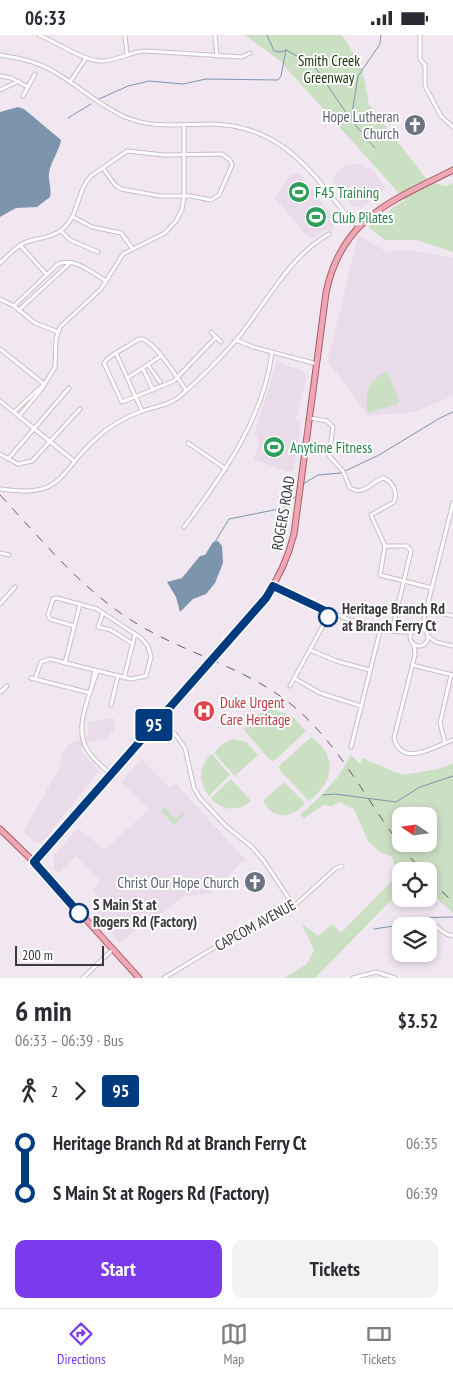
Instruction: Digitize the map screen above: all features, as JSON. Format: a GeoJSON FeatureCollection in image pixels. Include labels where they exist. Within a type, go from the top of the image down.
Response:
{"type":"FeatureCollection","features":[{"type":"Feature","properties":{"kind":"main road","name":"ROGERS ROAD"},"geometry":{"type":"LineString","coordinates":[[34,862],[266,598],[287,560],[294,534],[328,282],[343,248],[359,226],[380,208],[453,170]]}},
{"type":"Feature","properties":{"kind":"main road"},"geometry":{"type":"LineString","coordinates":[[0,829],[34,862],[139,978]]}},
{"type":"Feature","properties":{"kind":"street"},"geometry":{"type":"LineString","coordinates":[[39,35],[86,58],[104,61],[127,53],[145,51],[242,57],[250,53]]}},
{"type":"Feature","properties":{"kind":"street"},"geometry":{"type":"LineString","coordinates":[[125,35],[127,53]]}},
{"type":"Feature","properties":{"kind":"street"},"geometry":{"type":"LineString","coordinates":[[215,35],[217,56]]}},
{"type":"Feature","properties":{"kind":"street"},"geometry":{"type":"LineString","coordinates":[[420,35],[420,59],[425,65],[424,86],[441,116],[453,127]]}},
{"type":"Feature","properties":{"kind":"street"},"geometry":{"type":"LineString","coordinates":[[0,55],[34,62],[51,70],[95,101],[126,117],[161,125],[212,124],[238,127],[257,132],[283,145],[307,165],[352,222],[359,226]]}},
{"type":"Feature","properties":{"kind":"street"},"geometry":{"type":"LineString","coordinates":[[70,82],[86,58]]}},
{"type":"Feature","properties":{"kind":"street"},"geometry":{"type":"LineString","coordinates":[[23,96],[35,74]]}},
{"type":"Feature","properties":{"kind":"street"},"geometry":{"type":"LineString","coordinates":[[0,76],[19,81],[28,87]]}},
{"type":"Feature","properties":{"kind":"street"},"geometry":{"type":"LineString","coordinates":[[0,90],[19,81]]}},
{"type":"Feature","properties":{"kind":"street"},"geometry":{"type":"LineString","coordinates":[[19,416],[55,367],[58,332],[64,323],[101,289],[117,260],[132,248],[155,238],[172,226],[180,213],[184,196],[184,125]]}},
{"type":"Feature","properties":{"kind":"street"},"geometry":{"type":"LineString","coordinates":[[0,263],[20,245],[51,236],[61,231],[73,217],[86,181],[103,168],[130,150],[164,155],[222,154],[230,160],[232,165],[229,176],[215,199],[208,200],[198,197],[160,196],[121,189],[114,185],[103,168]]}},
{"type":"Feature","properties":{"kind":"street"},"geometry":{"type":"LineString","coordinates":[[73,217],[92,227],[121,233],[132,248]]}},
{"type":"Feature","properties":{"kind":"street"},"geometry":{"type":"LineString","coordinates":[[61,231],[70,240],[98,252]]}},
{"type":"Feature","properties":{"kind":"street"},"geometry":{"type":"LineString","coordinates":[[1,489],[41,491],[56,482],[100,435],[120,421],[142,411],[171,402],[186,390],[236,340],[295,262],[312,244],[329,234]]}},
{"type":"Feature","properties":{"kind":"street"},"geometry":{"type":"LineString","coordinates":[[20,245],[47,275]]}},
{"type":"Feature","properties":{"kind":"street"},"geometry":{"type":"LineString","coordinates":[[14,306],[58,264],[70,262],[106,281]]}},
{"type":"Feature","properties":{"kind":"street"},"geometry":{"type":"LineString","coordinates":[[19,310],[70,262]]}},
{"type":"Feature","properties":{"kind":"street"},"geometry":{"type":"LineString","coordinates":[[0,304],[1,299],[14,306],[35,323],[58,332]]}},
{"type":"Feature","properties":{"kind":"street"},"geometry":{"type":"LineString","coordinates":[[211,332],[221,342]]}},
{"type":"Feature","properties":{"kind":"street"},"geometry":{"type":"LineString","coordinates":[[186,390],[177,377],[150,341],[140,339],[105,360],[105,366],[122,402],[169,384],[177,377],[216,337]]}},
{"type":"Feature","properties":{"kind":"street"},"geometry":{"type":"LineString","coordinates":[[236,340],[240,344],[317,364]]}},
{"type":"Feature","properties":{"kind":"street"},"geometry":{"type":"LineString","coordinates":[[0,349],[44,384]]}},
{"type":"Feature","properties":{"kind":"street"},"geometry":{"type":"LineString","coordinates":[[116,353],[138,397],[142,411]]}},
{"type":"Feature","properties":{"kind":"street"},"geometry":{"type":"LineString","coordinates":[[184,527],[226,469],[250,424],[262,393],[272,353]]}},
{"type":"Feature","properties":{"kind":"street"},"geometry":{"type":"LineString","coordinates":[[129,377],[161,356]]}},
{"type":"Feature","properties":{"kind":"street"},"geometry":{"type":"LineString","coordinates":[[148,365],[160,382]]}},
{"type":"Feature","properties":{"kind":"street"},"geometry":{"type":"LineString","coordinates":[[143,369],[153,390]]}},
{"type":"Feature","properties":{"kind":"street"},"geometry":{"type":"LineString","coordinates":[[14,412],[44,384]]}},
{"type":"Feature","properties":{"kind":"street"},"geometry":{"type":"LineString","coordinates":[[8,459],[69,388]]}},
{"type":"Feature","properties":{"kind":"street"},"geometry":{"type":"LineString","coordinates":[[0,401],[74,461]]}},
{"type":"Feature","properties":{"kind":"street"},"geometry":{"type":"LineString","coordinates":[[0,453],[8,459],[22,464],[32,461],[52,442],[80,409]]}},
{"type":"Feature","properties":{"kind":"street"},"geometry":{"type":"LineString","coordinates":[[310,418],[327,421],[333,427],[329,456],[343,471],[350,488],[359,491],[366,489],[383,478],[389,481],[395,491],[395,499],[391,505],[372,515],[385,545],[380,575],[432,588]]}},
{"type":"Feature","properties":{"kind":"street"},"geometry":{"type":"LineString","coordinates":[[188,443],[226,469]]}},
{"type":"Feature","properties":{"kind":"street"},"geometry":{"type":"LineString","coordinates":[[436,642],[424,630],[424,619],[453,503]]}},
{"type":"Feature","properties":{"kind":"street"},"geometry":{"type":"LineString","coordinates":[[385,545],[407,545],[411,551],[392,630]]}},
{"type":"Feature","properties":{"kind":"street"},"geometry":{"type":"LineString","coordinates":[[0,553],[9,555]]}},
{"type":"Feature","properties":{"kind":"street"},"geometry":{"type":"LineString","coordinates":[[273,586],[330,613],[402,633],[414,645],[415,655]]}},
{"type":"Feature","properties":{"kind":"street"},"geometry":{"type":"LineString","coordinates":[[0,604],[16,587]]}},
{"type":"Feature","properties":{"kind":"street"},"geometry":{"type":"LineString","coordinates":[[74,626],[50,619],[48,615],[52,601],[55,598],[80,604],[103,613],[145,642],[150,652],[151,657],[148,671],[146,675],[136,680],[50,659],[44,660],[38,665],[33,678],[91,691]]}},
{"type":"Feature","properties":{"kind":"street"},"geometry":{"type":"LineString","coordinates":[[65,663],[80,604]]}},
{"type":"Feature","properties":{"kind":"street"},"geometry":{"type":"LineString","coordinates":[[426,609],[453,616]]}},
{"type":"Feature","properties":{"kind":"street"},"geometry":{"type":"LineString","coordinates":[[103,613],[98,627],[111,630],[133,644]]}},
{"type":"Feature","properties":{"kind":"street"},"geometry":{"type":"LineString","coordinates":[[290,686],[330,613]]}},
{"type":"Feature","properties":{"kind":"street"},"geometry":{"type":"LineString","coordinates":[[402,633],[418,629],[424,619]]}},
{"type":"Feature","properties":{"kind":"street"},"geometry":{"type":"LineString","coordinates":[[351,747],[381,627]]}},
{"type":"Feature","properties":{"kind":"street"},"geometry":{"type":"LineString","coordinates":[[418,629],[424,630]]}},
{"type":"Feature","properties":{"kind":"street"},"geometry":{"type":"LineString","coordinates":[[410,639],[412,632]]}},
{"type":"Feature","properties":{"kind":"street"},"geometry":{"type":"LineString","coordinates":[[124,677],[135,634]]}},
{"type":"Feature","properties":{"kind":"street"},"geometry":{"type":"LineString","coordinates":[[426,643],[428,636]]}},
{"type":"Feature","properties":{"kind":"street"},"geometry":{"type":"LineString","coordinates":[[453,646],[436,642],[426,643],[421,646],[415,655],[394,738],[396,746],[400,751],[413,755],[453,740]]}},
{"type":"Feature","properties":{"kind":"street"},"geometry":{"type":"LineString","coordinates":[[414,645],[421,646]]}},
{"type":"Feature","properties":{"kind":"street"},"geometry":{"type":"LineString","coordinates":[[310,650],[336,661],[370,670]]}},
{"type":"Feature","properties":{"kind":"street"},"geometry":{"type":"LineString","coordinates":[[412,665],[452,675],[440,723],[445,743]]}},
{"type":"Feature","properties":{"kind":"street"},"geometry":{"type":"LineString","coordinates":[[96,670],[83,721],[84,741],[94,759],[112,775]]}},
{"type":"Feature","properties":{"kind":"street"},"geometry":{"type":"LineString","coordinates":[[111,705],[118,676]]}},
{"type":"Feature","properties":{"kind":"street"},"geometry":{"type":"LineString","coordinates":[[294,678],[320,693],[361,706]]}},
{"type":"Feature","properties":{"kind":"street"},"geometry":{"type":"LineString","coordinates":[[0,692],[7,686]]}},
{"type":"Feature","properties":{"kind":"street"},"geometry":{"type":"LineString","coordinates":[[159,719],[175,734],[185,748],[192,783],[200,797],[226,826],[252,847],[264,861],[294,906]]}},
{"type":"Feature","properties":{"kind":"street","name":"CAPCOM AVENUE"},"geometry":{"type":"LineString","coordinates":[[164,978],[240,933],[294,906],[336,868],[342,866]]}},
{"type":"Feature","properties":{"kind":"street"},"geometry":{"type":"LineString","coordinates":[[437,927],[452,936]]}},
{"type":"Feature","properties":{"kind":"street"},"geometry":{"type":"LineString","coordinates":[[83,978],[112,950]]}},
{"type":"Feature","properties":{"kind":"street"},"geometry":{"type":"LineString","coordinates":[[353,978],[376,972],[395,978]]}},
{"type":"Feature","properties":{"kind":"shaded area"},"geometry":{"type":"Polygon","coordinates":[[[359,163],[364,168],[370,168],[385,185],[384,190],[362,207],[354,207],[333,181],[336,174],[346,165],[359,163]]]}},
{"type":"Feature","properties":{"kind":"shaded area"},"geometry":{"type":"Polygon","coordinates":[[[299,173],[335,219],[332,232],[325,230],[314,238],[309,238],[274,197],[289,176],[299,173]]]}},
{"type":"Feature","properties":{"kind":"shaded area"},"geometry":{"type":"Polygon","coordinates":[[[358,235],[387,252],[411,250],[453,258],[453,396],[414,412],[368,416],[328,361],[358,235]]]}},
{"type":"Feature","properties":{"kind":"shaded area"},"geometry":{"type":"Polygon","coordinates":[[[277,362],[304,371],[306,378],[296,420],[301,422],[294,469],[288,472],[254,459],[259,442],[255,432],[277,362]]]}},
{"type":"Feature","properties":{"kind":"shaded area"},"geometry":{"type":"Polygon","coordinates":[[[114,718],[115,728],[106,740],[87,742],[80,750],[99,771],[45,839],[39,843],[33,841],[23,832],[60,767],[62,755],[69,744],[88,736],[88,722],[114,718]]]}},
{"type":"Feature","properties":{"kind":"shaded area"},"geometry":{"type":"Polygon","coordinates":[[[142,759],[170,787],[175,783],[245,859],[207,894],[182,897],[157,917],[147,919],[120,943],[96,915],[106,906],[93,891],[100,880],[76,856],[59,873],[54,869],[54,855],[78,828],[105,850],[149,809],[121,782],[142,759]]]}},
{"type":"Feature","properties":{"kind":"green space","name":"Smith Creek Greenway"},"geometry":{"type":"Polygon","coordinates":[[[245,35],[342,35],[362,67],[369,105],[429,182],[446,186],[453,183],[453,252],[416,240],[385,240],[369,228],[378,217],[391,217],[387,214],[392,208],[405,200],[280,61],[245,35]]]}},
{"type":"Feature","properties":{"kind":"green space"},"geometry":{"type":"Polygon","coordinates":[[[387,371],[399,400],[398,404],[368,413],[366,400],[369,388],[376,378],[387,371]]]}},
{"type":"Feature","properties":{"kind":"green space"},"geometry":{"type":"Polygon","coordinates":[[[272,709],[292,716],[306,731],[274,761],[271,761],[243,729],[258,714],[272,709]]]}},
{"type":"Feature","properties":{"kind":"green space"},"geometry":{"type":"Polygon","coordinates":[[[311,737],[326,752],[329,769],[328,778],[323,786],[309,801],[279,769],[279,766],[311,737]]]}},
{"type":"Feature","properties":{"kind":"green space"},"geometry":{"type":"Polygon","coordinates":[[[233,739],[246,742],[258,755],[236,775],[214,753],[221,745],[233,739]]]}},
{"type":"Feature","properties":{"kind":"green space"},"geometry":{"type":"Polygon","coordinates":[[[212,754],[230,775],[209,796],[205,791],[201,774],[204,763],[212,754]]]}},
{"type":"Feature","properties":{"kind":"green space"},"geometry":{"type":"Polygon","coordinates":[[[350,754],[360,764],[362,758],[402,775],[438,769],[453,763],[453,913],[437,898],[437,862],[393,862],[392,857],[380,852],[368,841],[354,809],[339,802],[332,806],[324,805],[304,818],[300,815],[329,787],[342,770],[350,754]]]}},
{"type":"Feature","properties":{"kind":"green space"},"geometry":{"type":"Polygon","coordinates":[[[231,779],[251,801],[241,807],[230,809],[225,808],[211,798],[231,779]]]}},
{"type":"Feature","properties":{"kind":"green space"},"geometry":{"type":"Polygon","coordinates":[[[284,782],[305,803],[295,812],[283,815],[272,812],[263,801],[284,782]]]}},
{"type":"Feature","properties":{"kind":"green space"},"geometry":{"type":"Polygon","coordinates":[[[165,807],[175,819],[183,812],[181,807],[185,814],[174,825],[161,811],[165,807]]]}},
{"type":"Feature","properties":{"kind":"green space"},"geometry":{"type":"Polygon","coordinates":[[[392,881],[392,899],[315,978],[284,978],[307,964],[314,950],[302,924],[318,936],[332,924],[341,933],[392,881]]]}},
{"type":"Feature","properties":{"kind":"water"},"geometry":{"type":"Polygon","coordinates":[[[18,107],[24,109],[61,140],[49,173],[50,197],[37,207],[16,208],[0,217],[0,112],[18,107]]]}},
{"type":"Feature","properties":{"kind":"water"},"geometry":{"type":"Polygon","coordinates":[[[218,541],[222,546],[223,563],[215,583],[206,594],[193,599],[180,612],[176,597],[167,582],[182,578],[200,556],[205,555],[213,542],[218,541]]]}},
{"type":"Feature","properties":{"kind":"waterway"},"geometry":{"type":"LineString","coordinates":[[267,35],[274,51],[281,52],[286,50],[308,62],[317,70],[351,120],[375,148]]}},
{"type":"Feature","properties":{"kind":"waterway"},"geometry":{"type":"LineString","coordinates":[[351,120],[358,76],[380,44],[381,35]]}},
{"type":"Feature","properties":{"kind":"waterway"},"geometry":{"type":"LineString","coordinates":[[99,99],[128,86],[149,81],[183,84],[206,79],[278,80],[281,76],[286,50]]}},
{"type":"Feature","properties":{"kind":"waterway"},"geometry":{"type":"LineString","coordinates":[[68,118],[91,104]]}},
{"type":"Feature","properties":{"kind":"waterway"},"geometry":{"type":"LineString","coordinates":[[345,471],[379,455],[453,412]]}},
{"type":"Feature","properties":{"kind":"waterway"},"geometry":{"type":"LineString","coordinates":[[303,484],[318,475],[341,473]]}},
{"type":"Feature","properties":{"kind":"waterway"},"geometry":{"type":"LineString","coordinates":[[215,542],[229,519],[284,508],[296,496]]}},
{"type":"Feature","properties":{"kind":"waterway"},"geometry":{"type":"LineString","coordinates":[[323,795],[335,794],[396,802],[420,787],[453,776]]}},
{"type":"Feature","properties":{"kind":"waterway"},"geometry":{"type":"LineString","coordinates":[[374,929],[394,926],[401,918],[453,917]]}},
{"type":"Feature","properties":{"kind":"railway"},"geometry":{"type":"LineString","coordinates":[[0,495],[79,579],[115,609],[153,633],[254,680],[292,705],[329,743],[414,862]]}},
{"type":"Feature","properties":{"kind":"railway"},"geometry":{"type":"LineString","coordinates":[[437,887],[453,902]]}},
{"type":"Feature","properties":{"kind":"bus line","name":"95"},"geometry":{"type":"LineString","coordinates":[[79,913],[34,862],[266,598],[273,586],[330,613],[328,617]]}},
{"type":"Feature","properties":{"kind":"place","name":"Hope Lutheran Church"},"geometry":{"type":"Point","coordinates":[415,125]}},
{"type":"Feature","properties":{"kind":"place","name":"F45 Training"},"geometry":{"type":"Point","coordinates":[299,192]}},
{"type":"Feature","properties":{"kind":"place","name":"Club Pilates"},"geometry":{"type":"Point","coordinates":[316,217]}},
{"type":"Feature","properties":{"kind":"place","name":"Anytime Fitness"},"geometry":{"type":"Point","coordinates":[274,447]}},
{"type":"Feature","properties":{"kind":"place","name":"Heritage Branch Rd at Branch Ferry Ct"},"geometry":{"type":"Point","coordinates":[328,617]}},
{"type":"Feature","properties":{"kind":"place","name":"Duke Urgent Care Heritage"},"geometry":{"type":"Point","coordinates":[204,711]}},
{"type":"Feature","properties":{"kind":"place","name":"Christ Our Hope Church"},"geometry":{"type":"Point","coordinates":[255,882]}},
{"type":"Feature","properties":{"kind":"place","name":"S Main St at Rogers Rd (Factory)"},"geometry":{"type":"Point","coordinates":[79,913]}}]}
